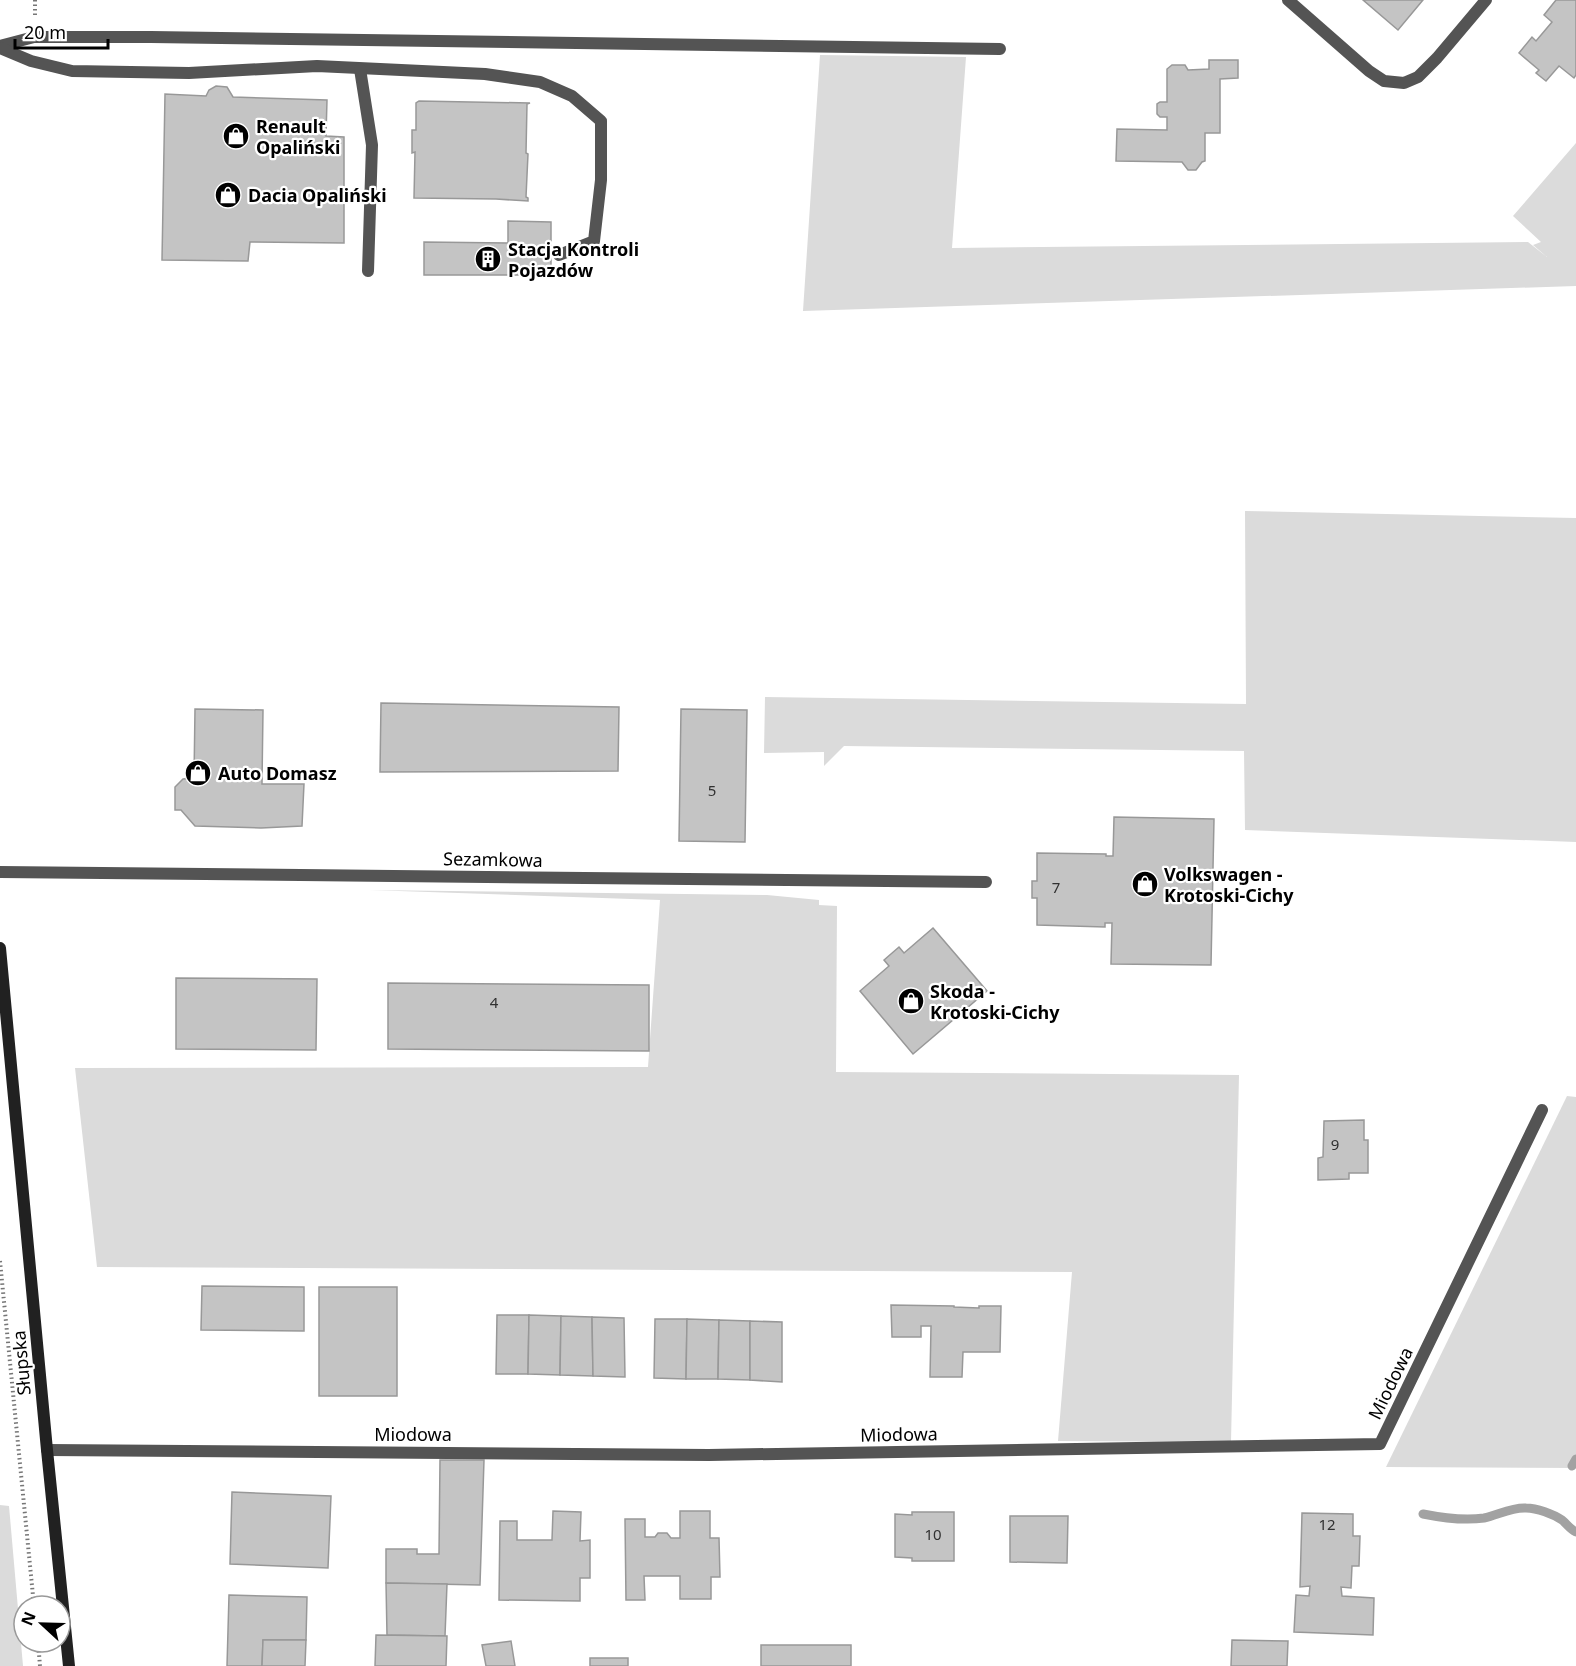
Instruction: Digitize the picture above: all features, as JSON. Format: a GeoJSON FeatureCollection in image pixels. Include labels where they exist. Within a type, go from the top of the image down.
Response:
{"type":"FeatureCollection","features":[{"type":"Feature","properties":{"kind":"main road","name":"Słupska"},"geometry":{"type":"LineString","coordinates":[[0,948],[69,1666]]}},
{"type":"Feature","properties":{"kind":"street"},"geometry":{"type":"LineString","coordinates":[[1288,0],[1369,71],[1384,81],[1404,83],[1418,77],[1425,70],[1486,0]]}},
{"type":"Feature","properties":{"kind":"street"},"geometry":{"type":"LineString","coordinates":[[0,47],[34,37],[129,37],[1000,49]]}},
{"type":"Feature","properties":{"kind":"street"},"geometry":{"type":"LineString","coordinates":[[0,47],[31,61],[72,71],[189,73],[317,66],[485,74],[540,82],[572,96],[601,121],[601,180],[594,241],[559,255]]}},
{"type":"Feature","properties":{"kind":"street"},"geometry":{"type":"LineString","coordinates":[[360,69],[372,145],[368,271]]}},
{"type":"Feature","properties":{"kind":"street","name":"Sezamkowa"},"geometry":{"type":"LineString","coordinates":[[0,872],[986,882]]}},
{"type":"Feature","properties":{"kind":"street","name":"Miodowa"},"geometry":{"type":"LineString","coordinates":[[47,1449],[709,1455],[1380,1444],[1542,1110]]}},
{"type":"Feature","properties":{"kind":"path"},"geometry":{"type":"LineString","coordinates":[[0,1261],[33,1594]]}},
{"type":"Feature","properties":{"kind":"shaded area"},"geometry":{"type":"Polygon","coordinates":[[[820,55],[966,57],[952,248],[1528,242],[1547,257],[1533,245],[1541,242],[1513,216],[1576,143],[1576,286],[803,311],[820,55]]]}},
{"type":"Feature","properties":{"kind":"shaded area"},"geometry":{"type":"Polygon","coordinates":[[[1245,511],[1576,518],[1576,842],[1245,830],[1244,751],[844,746],[824,766],[824,752],[764,753],[765,697],[1246,704],[1245,511]]]}},
{"type":"Feature","properties":{"kind":"shaded area"},"geometry":{"type":"Polygon","coordinates":[[[369,890],[767,895],[819,900],[819,905],[837,906],[836,1072],[1239,1075],[1231,1442],[1058,1441],[1072,1272],[97,1267],[75,1068],[648,1067],[660,900],[369,890]]]}},
{"type":"Feature","properties":{"kind":"shaded area"},"geometry":{"type":"Polygon","coordinates":[[[1567,1096],[1576,1097],[1576,1468],[1386,1467],[1567,1096]]]}},
{"type":"Feature","properties":{"kind":"shaded area"},"geometry":{"type":"Polygon","coordinates":[[[0,1505],[9,1506],[17,1594],[12,1594],[12,1654],[22,1654],[23,1666],[0,1666],[0,1505]]]}},
{"type":"Feature","properties":{"kind":"building"},"geometry":{"type":"Polygon","coordinates":[[[1363,0],[1423,0],[1398,30],[1363,0]]]}},
{"type":"Feature","properties":{"kind":"building"},"geometry":{"type":"Polygon","coordinates":[[[1556,0],[1576,0],[1576,75],[1574,78],[1559,66],[1546,81],[1536,73],[1539,70],[1519,53],[1532,37],[1536,41],[1552,22],[1544,15],[1556,0]]]}},
{"type":"Feature","properties":{"kind":"building"},"geometry":{"type":"Polygon","coordinates":[[[1209,60],[1238,60],[1238,78],[1220,79],[1220,133],[1205,133],[1205,161],[1196,170],[1188,170],[1182,162],[1116,161],[1117,129],[1167,130],[1167,117],[1160,117],[1157,114],[1157,104],[1167,102],[1167,69],[1172,65],[1185,65],[1188,70],[1209,69],[1209,60]]]}},
{"type":"Feature","properties":{"kind":"building"},"geometry":{"type":"Polygon","coordinates":[[[216,86],[227,87],[233,97],[327,100],[326,136],[344,137],[344,243],[250,242],[248,261],[162,260],[165,94],[206,96],[209,90],[216,86]]]}},
{"type":"Feature","properties":{"kind":"building"},"geometry":{"type":"Polygon","coordinates":[[[419,101],[530,103],[527,104],[526,153],[528,154],[526,197],[528,201],[414,198],[415,152],[412,153],[412,130],[416,130],[416,103],[419,101]]]}},
{"type":"Feature","properties":{"kind":"building","name":"Stacja Kontroli Pojazdów"},"geometry":{"type":"Polygon","coordinates":[[[508,221],[551,222],[551,275],[424,275],[424,242],[508,243],[508,221]]]}},
{"type":"Feature","properties":{"kind":"building"},"geometry":{"type":"Polygon","coordinates":[[[381,703],[619,707],[618,771],[380,772],[381,703]]]}},
{"type":"Feature","properties":{"kind":"building"},"geometry":{"type":"Polygon","coordinates":[[[195,709],[263,710],[262,784],[304,784],[302,826],[261,828],[195,826],[181,810],[175,810],[175,787],[183,779],[194,778],[195,709]]]}},
{"type":"Feature","properties":{"kind":"building"},"geometry":{"type":"Polygon","coordinates":[[[681,709],[747,710],[745,842],[679,841],[681,709]]]}},
{"type":"Feature","properties":{"kind":"building"},"geometry":{"type":"Polygon","coordinates":[[[1114,817],[1214,819],[1211,965],[1111,964],[1112,923],[1105,923],[1105,927],[1037,925],[1037,898],[1032,898],[1032,881],[1037,881],[1037,853],[1113,856],[1114,817]]]}},
{"type":"Feature","properties":{"kind":"building"},"geometry":{"type":"Polygon","coordinates":[[[933,928],[987,991],[913,1054],[860,991],[889,966],[884,960],[899,947],[904,953],[933,928]]]}},
{"type":"Feature","properties":{"kind":"building"},"geometry":{"type":"Polygon","coordinates":[[[176,978],[317,979],[316,1050],[176,1049],[176,978]]]}},
{"type":"Feature","properties":{"kind":"building"},"geometry":{"type":"Polygon","coordinates":[[[388,983],[649,985],[649,1051],[388,1049],[388,983]]]}},
{"type":"Feature","properties":{"kind":"building"},"geometry":{"type":"Polygon","coordinates":[[[1364,1120],[1364,1140],[1368,1140],[1368,1173],[1349,1173],[1349,1179],[1318,1180],[1318,1158],[1323,1157],[1324,1121],[1364,1120]]]}},
{"type":"Feature","properties":{"kind":"building"},"geometry":{"type":"Polygon","coordinates":[[[202,1286],[304,1287],[304,1331],[201,1330],[202,1286]]]}},
{"type":"Feature","properties":{"kind":"building"},"geometry":{"type":"Polygon","coordinates":[[[319,1287],[397,1287],[397,1396],[319,1396],[319,1287]]]}},
{"type":"Feature","properties":{"kind":"building"},"geometry":{"type":"Polygon","coordinates":[[[891,1305],[979,1308],[979,1306],[1001,1306],[1000,1352],[963,1352],[962,1377],[930,1377],[931,1326],[921,1326],[921,1337],[892,1337],[891,1305]]]}},
{"type":"Feature","properties":{"kind":"building"},"geometry":{"type":"Polygon","coordinates":[[[497,1315],[529,1315],[528,1374],[496,1374],[497,1315]]]}},
{"type":"Feature","properties":{"kind":"building"},"geometry":{"type":"Polygon","coordinates":[[[529,1315],[561,1316],[560,1375],[528,1374],[529,1315]]]}},
{"type":"Feature","properties":{"kind":"building"},"geometry":{"type":"Polygon","coordinates":[[[561,1316],[592,1317],[593,1376],[560,1375],[561,1316]]]}},
{"type":"Feature","properties":{"kind":"building"},"geometry":{"type":"Polygon","coordinates":[[[592,1317],[624,1318],[625,1377],[593,1376],[592,1317]]]}},
{"type":"Feature","properties":{"kind":"building"},"geometry":{"type":"Polygon","coordinates":[[[655,1319],[687,1319],[686,1379],[654,1378],[655,1319]]]}},
{"type":"Feature","properties":{"kind":"building"},"geometry":{"type":"Polygon","coordinates":[[[687,1319],[719,1320],[718,1379],[686,1379],[687,1319]]]}},
{"type":"Feature","properties":{"kind":"building"},"geometry":{"type":"Polygon","coordinates":[[[719,1320],[750,1321],[750,1380],[718,1379],[719,1320]]]}},
{"type":"Feature","properties":{"kind":"building"},"geometry":{"type":"Polygon","coordinates":[[[750,1321],[782,1322],[782,1382],[750,1380],[750,1321]]]}},
{"type":"Feature","properties":{"kind":"building"},"geometry":{"type":"Polygon","coordinates":[[[440,1460],[484,1460],[480,1585],[386,1583],[386,1549],[417,1549],[417,1554],[439,1554],[440,1460]]]}},
{"type":"Feature","properties":{"kind":"building"},"geometry":{"type":"Polygon","coordinates":[[[232,1492],[331,1496],[328,1568],[230,1564],[232,1492]]]}},
{"type":"Feature","properties":{"kind":"building"},"geometry":{"type":"Polygon","coordinates":[[[553,1511],[581,1512],[580,1541],[590,1540],[590,1578],[580,1578],[580,1601],[499,1600],[500,1521],[517,1521],[517,1540],[552,1540],[553,1511]]]}},
{"type":"Feature","properties":{"kind":"building"},"geometry":{"type":"Polygon","coordinates":[[[680,1511],[710,1511],[710,1538],[719,1538],[720,1577],[711,1577],[711,1599],[680,1599],[680,1576],[644,1576],[645,1600],[626,1600],[625,1519],[645,1519],[645,1537],[667,1533],[671,1538],[680,1538],[680,1511]]]}},
{"type":"Feature","properties":{"kind":"building"},"geometry":{"type":"Polygon","coordinates":[[[912,1512],[954,1512],[954,1561],[912,1561],[912,1558],[895,1557],[895,1514],[912,1515],[912,1512]]]}},
{"type":"Feature","properties":{"kind":"building"},"geometry":{"type":"Polygon","coordinates":[[[1302,1513],[1353,1514],[1353,1536],[1360,1536],[1359,1566],[1352,1566],[1351,1588],[1341,1587],[1342,1596],[1374,1598],[1373,1635],[1294,1632],[1296,1595],[1309,1596],[1310,1586],[1300,1587],[1302,1513]]]}},
{"type":"Feature","properties":{"kind":"building"},"geometry":{"type":"Polygon","coordinates":[[[1010,1516],[1068,1516],[1067,1563],[1010,1562],[1010,1516]]]}},
{"type":"Feature","properties":{"kind":"building"},"geometry":{"type":"Polygon","coordinates":[[[386,1583],[447,1584],[445,1636],[387,1635],[386,1583]]]}},
{"type":"Feature","properties":{"kind":"building"},"geometry":{"type":"Polygon","coordinates":[[[229,1595],[307,1597],[306,1640],[263,1640],[262,1666],[227,1666],[229,1595]]]}},
{"type":"Feature","properties":{"kind":"building"},"geometry":{"type":"Polygon","coordinates":[[[376,1635],[447,1636],[446,1666],[375,1666],[376,1635]]]}},
{"type":"Feature","properties":{"kind":"building"},"geometry":{"type":"Polygon","coordinates":[[[263,1640],[306,1640],[305,1666],[262,1666],[263,1640]]]}},
{"type":"Feature","properties":{"kind":"building"},"geometry":{"type":"Polygon","coordinates":[[[1232,1640],[1288,1641],[1287,1666],[1231,1666],[1232,1640]]]}},
{"type":"Feature","properties":{"kind":"building"},"geometry":{"type":"Polygon","coordinates":[[[511,1641],[515,1666],[486,1666],[482,1645],[511,1641]]]}},
{"type":"Feature","properties":{"kind":"building"},"geometry":{"type":"Polygon","coordinates":[[[761,1645],[851,1645],[851,1666],[761,1666],[761,1645]]]}},
{"type":"Feature","properties":{"kind":"building"},"geometry":{"type":"Polygon","coordinates":[[[590,1658],[628,1658],[628,1666],[590,1666],[590,1658]]]}},
{"type":"Feature","properties":{"kind":"waterway"},"geometry":{"type":"LineString","coordinates":[[1572,1466],[1576,1459]]}},
{"type":"Feature","properties":{"kind":"waterway"},"geometry":{"type":"LineString","coordinates":[[1423,1514],[1453,1519],[1476,1519],[1516,1509],[1530,1508],[1562,1520],[1576,1532]]}},
{"type":"Feature","properties":{"kind":"place","name":"Renault Opaliński"},"geometry":{"type":"Point","coordinates":[236,136]}},
{"type":"Feature","properties":{"kind":"place","name":"Dacia Opaliński"},"geometry":{"type":"Point","coordinates":[228,195]}},
{"type":"Feature","properties":{"kind":"place","name":"Stacja Kontroli Pojazdów"},"geometry":{"type":"Point","coordinates":[488,259]}},
{"type":"Feature","properties":{"kind":"place","name":"Auto Domasz"},"geometry":{"type":"Point","coordinates":[198,773]}},
{"type":"Feature","properties":{"kind":"place","name":"Volkswagen - Krotoski-Cichy"},"geometry":{"type":"Point","coordinates":[1145,884]}},
{"type":"Feature","properties":{"kind":"place","name":"Skoda - Krotoski-Cichy"},"geometry":{"type":"Point","coordinates":[911,1001]}}]}
